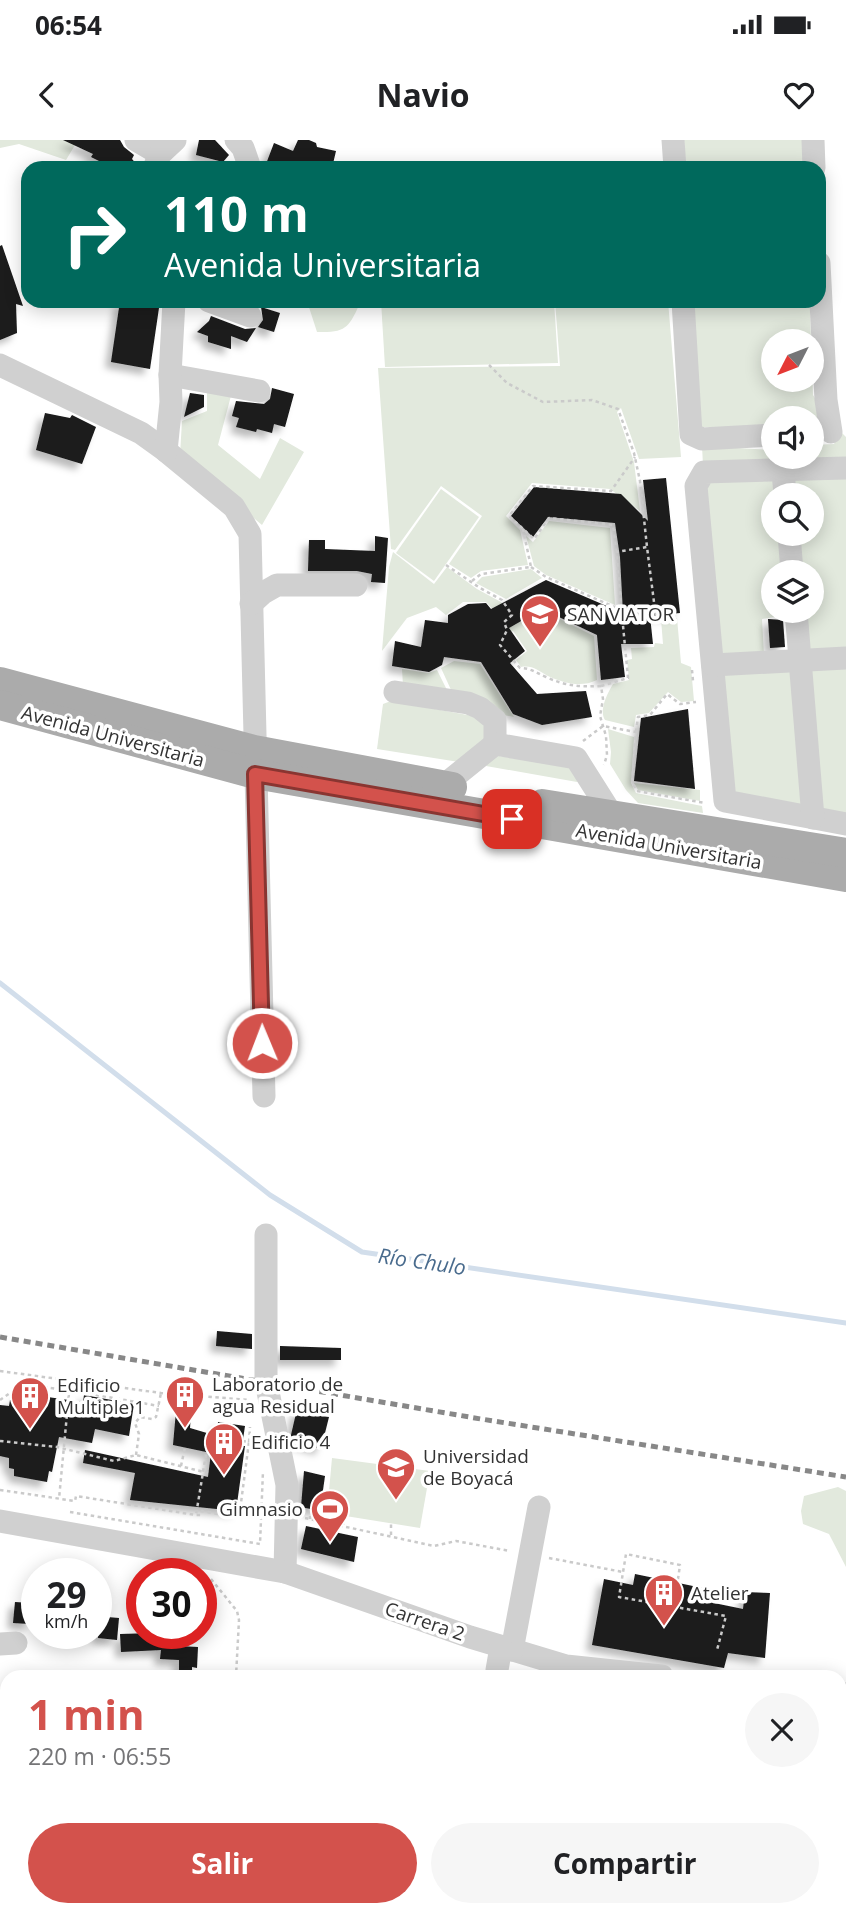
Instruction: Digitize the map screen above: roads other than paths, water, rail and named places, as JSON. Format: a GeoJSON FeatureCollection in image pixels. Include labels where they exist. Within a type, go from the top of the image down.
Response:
{"type":"FeatureCollection","features":[{"type":"Feature","properties":{"kind":"main road","name":"Avenida Universitaria"},"geometry":{"type":"LineString","coordinates":[[0,682],[255,762],[443,786],[846,853]]}},
{"type":"Feature","properties":{"kind":"main road","name":"Avenida Universitaria"},"geometry":{"type":"LineString","coordinates":[[0,705],[255,762],[846,877]]}},
{"type":"Feature","properties":{"kind":"street"},"geometry":{"type":"LineString","coordinates":[[136,140],[163,154]]}},
{"type":"Feature","properties":{"kind":"street"},"geometry":{"type":"LineString","coordinates":[[673,140],[674,161]]}},
{"type":"Feature","properties":{"kind":"street"},"geometry":{"type":"LineString","coordinates":[[813,140],[814,161]]}},
{"type":"Feature","properties":{"kind":"street"},"geometry":{"type":"LineString","coordinates":[[166,451],[172,402],[170,375],[175,308]]}},
{"type":"Feature","properties":{"kind":"street"},"geometry":{"type":"LineString","coordinates":[[228,308],[250,316]]}},
{"type":"Feature","properties":{"kind":"street"},"geometry":{"type":"LineString","coordinates":[[683,308],[691,433],[702,439],[761,436]]}},
{"type":"Feature","properties":{"kind":"street"},"geometry":{"type":"LineString","coordinates":[[821,308],[830,432]]}},
{"type":"Feature","properties":{"kind":"street"},"geometry":{"type":"LineString","coordinates":[[0,365],[141,433],[234,507],[250,534],[264,1096]]}},
{"type":"Feature","properties":{"kind":"street"},"geometry":{"type":"LineString","coordinates":[[170,375],[258,391]]}},
{"type":"Feature","properties":{"kind":"street"},"geometry":{"type":"LineString","coordinates":[[846,468],[704,472],[696,486],[725,801],[846,824]]}},
{"type":"Feature","properties":{"kind":"street"},"geometry":{"type":"LineString","coordinates":[[783,471],[784,483]]}},
{"type":"Feature","properties":{"kind":"street"},"geometry":{"type":"LineString","coordinates":[[251,604],[277,585],[356,585]]}},
{"type":"Feature","properties":{"kind":"street"},"geometry":{"type":"LineString","coordinates":[[797,623],[813,818]]}},
{"type":"Feature","properties":{"kind":"street"},"geometry":{"type":"LineString","coordinates":[[713,665],[846,658]]}},
{"type":"Feature","properties":{"kind":"street"},"geometry":{"type":"LineString","coordinates":[[395,692],[468,703],[480,708],[495,720],[495,744]]}},
{"type":"Feature","properties":{"kind":"street"},"geometry":{"type":"LineString","coordinates":[[443,786],[495,744],[576,758],[612,815]]}},
{"type":"Feature","properties":{"kind":"street"},"geometry":{"type":"LineString","coordinates":[[266,1235],[266,1382],[287,1485],[285,1572]]}},
{"type":"Feature","properties":{"kind":"street"},"geometry":{"type":"LineString","coordinates":[[497,1670],[507,1648],[540,1507]]}},
{"type":"Feature","properties":{"kind":"street","name":"Carrera 2"},"geometry":{"type":"LineString","coordinates":[[0,1521],[285,1572],[507,1648],[566,1666],[604,1670]]}},
{"type":"Feature","properties":{"kind":"waterway","name":"Río Chulo"},"geometry":{"type":"LineString","coordinates":[[0,983],[270,1195],[362,1252],[846,1323]]}},
{"type":"Feature","properties":{"kind":"railway"},"geometry":{"type":"LineString","coordinates":[[0,1337],[481,1419],[846,1477]]}},
{"type":"Feature","properties":{"kind":"place","name":"SAN VIATOR"},"geometry":{"type":"Point","coordinates":[540,648]}},
{"type":"Feature","properties":{"kind":"place","name":"Laboratorio de agua Residual"},"geometry":{"type":"Point","coordinates":[185,1429]}},
{"type":"Feature","properties":{"kind":"place","name":"Edificio Multiple 1"},"geometry":{"type":"Point","coordinates":[30,1430]}},
{"type":"Feature","properties":{"kind":"place","name":"Edificio 4"},"geometry":{"type":"Point","coordinates":[224,1476]}},
{"type":"Feature","properties":{"kind":"place","name":"Universidad de Boyacá"},"geometry":{"type":"Point","coordinates":[396,1501]}},
{"type":"Feature","properties":{"kind":"place","name":"Gimnasio"},"geometry":{"type":"Point","coordinates":[330,1543]}},
{"type":"Feature","properties":{"kind":"place","name":"Atelier"},"geometry":{"type":"Point","coordinates":[664,1627]}}]}
